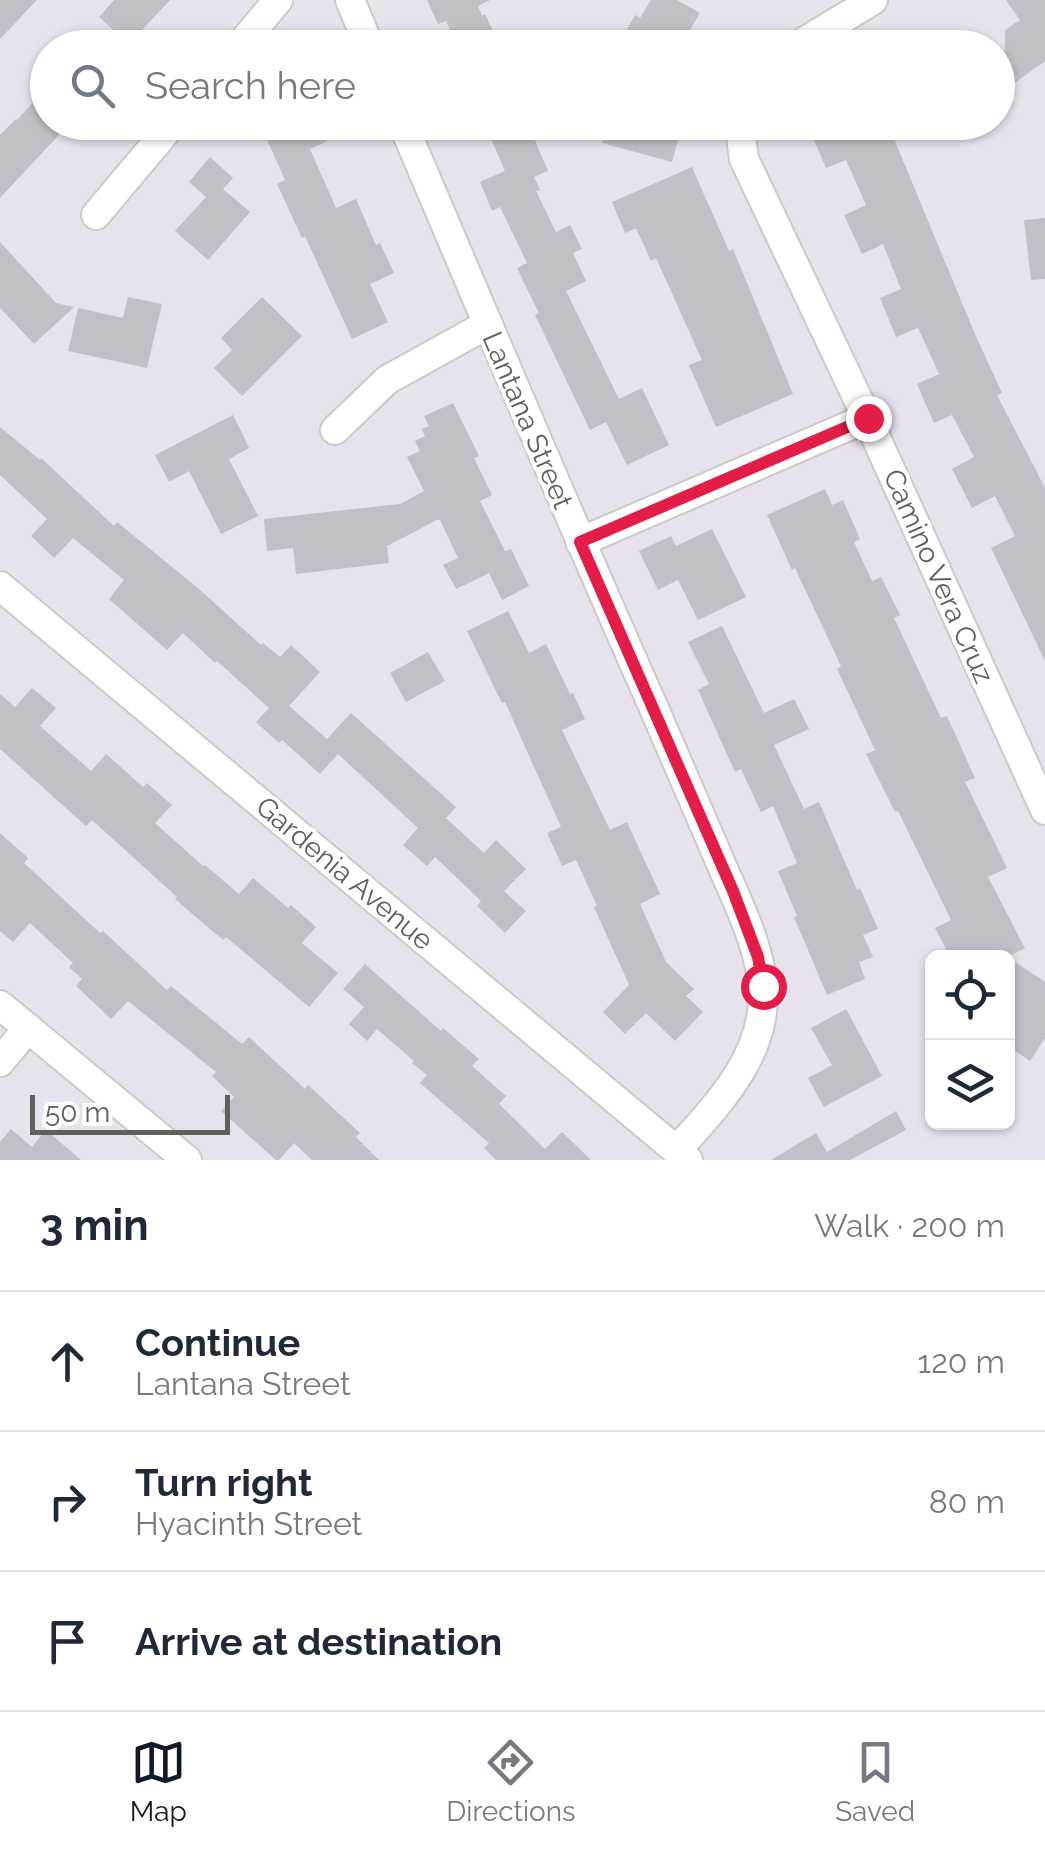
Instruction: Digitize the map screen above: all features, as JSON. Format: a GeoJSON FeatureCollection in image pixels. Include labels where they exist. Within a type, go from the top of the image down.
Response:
{"type":"FeatureCollection","features":[{"type":"Feature","properties":{"kind":"street"},"geometry":{"type":"LineString","coordinates":[[253,30],[278,0]]}},
{"type":"Feature","properties":{"kind":"street"},"geometry":{"type":"LineString","coordinates":[[350,0],[362,30]]}},
{"type":"Feature","properties":{"kind":"street"},"geometry":{"type":"LineString","coordinates":[[824,30],[873,0]]}},
{"type":"Feature","properties":{"kind":"street"},"geometry":{"type":"LineString","coordinates":[[96,215],[159,140]]}},
{"type":"Feature","properties":{"kind":"street","name":"Lantana Street"},"geometry":{"type":"LineString","coordinates":[[410,140],[758,957],[763,986],[759,1029],[749,1056],[683,1155]]}},
{"type":"Feature","properties":{"kind":"street","name":"Camino Vera Cruz"},"geometry":{"type":"LineString","coordinates":[[741,140],[744,160],[868,418],[1045,810]]}},
{"type":"Feature","properties":{"kind":"street"},"geometry":{"type":"LineString","coordinates":[[335,430],[387,380],[488,324]]}},
{"type":"Feature","properties":{"kind":"street"},"geometry":{"type":"LineString","coordinates":[[580,542],[868,418]]}},
{"type":"Feature","properties":{"kind":"street","name":"Gardenia Avenue"},"geometry":{"type":"LineString","coordinates":[[0,586],[683,1155]]}},
{"type":"Feature","properties":{"kind":"street"},"geometry":{"type":"LineString","coordinates":[[0,1006],[187,1160]]}},
{"type":"Feature","properties":{"kind":"street"},"geometry":{"type":"LineString","coordinates":[[0,1062],[28,1028]]}},
{"type":"Feature","properties":{"kind":"building"},"geometry":{"type":"Polygon","coordinates":[[[0,0],[37,0],[0,39],[0,0]]]}},
{"type":"Feature","properties":{"kind":"building"},"geometry":{"type":"Polygon","coordinates":[[[114,0],[170,0],[142,30],[113,30],[99,17],[114,0]]]}},
{"type":"Feature","properties":{"kind":"building"},"geometry":{"type":"Polygon","coordinates":[[[427,0],[490,0],[478,6],[493,30],[450,30],[446,21],[438,24],[427,0]]]}},
{"type":"Feature","properties":{"kind":"building"},"geometry":{"type":"Polygon","coordinates":[[[651,0],[677,0],[700,13],[690,30],[626,30],[635,15],[640,18],[651,0]]]}},
{"type":"Feature","properties":{"kind":"building"},"geometry":{"type":"Polygon","coordinates":[[[1006,0],[1045,0],[1045,61],[1015,83],[1015,30],[1005,30],[1020,20],[1006,0]]]}},
{"type":"Feature","properties":{"kind":"building"},"geometry":{"type":"Polygon","coordinates":[[[30,106],[30,140],[54,140],[0,198],[0,135],[30,106]]]}},
{"type":"Feature","properties":{"kind":"building"},"geometry":{"type":"Polygon","coordinates":[[[267,140],[329,140],[310,149],[336,208],[356,199],[376,245],[380,243],[394,273],[370,284],[388,322],[352,339],[277,184],[285,180],[267,140]]]}},
{"type":"Feature","properties":{"kind":"building"},"geometry":{"type":"Polygon","coordinates":[[[491,140],[535,140],[548,171],[534,177],[540,190],[536,191],[556,232],[570,225],[582,249],[573,253],[586,281],[566,291],[619,399],[642,388],[669,445],[627,465],[606,422],[590,430],[517,268],[527,263],[500,207],[492,211],[480,182],[505,171],[491,140]]]}},
{"type":"Feature","properties":{"kind":"building"},"geometry":{"type":"Polygon","coordinates":[[[603,140],[678,140],[672,162],[602,143],[603,140]]]}},
{"type":"Feature","properties":{"kind":"building"},"geometry":{"type":"Polygon","coordinates":[[[814,140],[894,140],[1002,393],[997,395],[1045,488],[1045,661],[991,548],[1015,536],[995,496],[972,508],[952,469],[974,457],[952,415],[934,423],[917,384],[939,374],[918,328],[896,337],[880,298],[901,289],[883,244],[862,254],[844,215],[866,205],[846,160],[826,168],[814,140]]]}},
{"type":"Feature","properties":{"kind":"building"},"geometry":{"type":"Polygon","coordinates":[[[210,157],[233,178],[223,189],[250,212],[208,260],[175,231],[206,197],[189,182],[210,157]]]}},
{"type":"Feature","properties":{"kind":"building"},"geometry":{"type":"Polygon","coordinates":[[[692,167],[729,251],[733,249],[793,394],[716,427],[689,365],[702,360],[656,258],[651,261],[636,228],[625,233],[612,202],[692,167]]]}},
{"type":"Feature","properties":{"kind":"building"},"geometry":{"type":"Polygon","coordinates":[[[1045,218],[1045,279],[1031,280],[1024,220],[1045,218]]]}},
{"type":"Feature","properties":{"kind":"building"},"geometry":{"type":"Polygon","coordinates":[[[0,242],[56,303],[74,307],[34,344],[0,308],[0,242]]]}},
{"type":"Feature","properties":{"kind":"building"},"geometry":{"type":"Polygon","coordinates":[[[128,297],[162,304],[147,368],[68,351],[78,308],[123,318],[128,297]]]}},
{"type":"Feature","properties":{"kind":"building"},"geometry":{"type":"Polygon","coordinates":[[[262,297],[302,336],[242,396],[214,368],[232,350],[221,338],[262,297]]]}},
{"type":"Feature","properties":{"kind":"building"},"geometry":{"type":"Polygon","coordinates":[[[453,403],[479,456],[474,458],[492,495],[480,501],[505,551],[511,549],[529,586],[502,600],[489,573],[456,589],[443,565],[458,558],[440,520],[387,546],[389,563],[296,574],[293,548],[267,551],[264,519],[400,504],[424,491],[407,457],[420,451],[415,441],[425,436],[422,429],[429,426],[424,416],[453,403]]]}},
{"type":"Feature","properties":{"kind":"building"},"geometry":{"type":"Polygon","coordinates":[[[233,415],[249,448],[229,459],[258,516],[221,534],[189,471],[169,482],[155,455],[233,415]]]}},
{"type":"Feature","properties":{"kind":"building"},"geometry":{"type":"Polygon","coordinates":[[[0,427],[41,458],[114,526],[117,522],[199,589],[261,645],[280,657],[291,645],[320,672],[289,706],[327,739],[351,713],[456,807],[446,818],[484,853],[496,840],[526,869],[504,891],[526,911],[505,933],[477,906],[481,901],[435,857],[427,866],[403,845],[418,828],[338,754],[320,774],[256,722],[269,708],[217,661],[183,633],[167,650],[109,599],[124,580],[73,538],[54,558],[31,536],[47,519],[0,475],[0,427]]]}},
{"type":"Feature","properties":{"kind":"building"},"geometry":{"type":"Polygon","coordinates":[[[825,489],[832,505],[843,500],[860,539],[854,542],[872,581],[881,577],[900,615],[894,618],[941,718],[947,716],[975,778],[965,782],[1007,868],[988,877],[1025,948],[1015,953],[1015,950],[947,950],[935,928],[951,920],[866,754],[875,750],[837,669],[841,666],[767,515],[825,489]]]}},
{"type":"Feature","properties":{"kind":"building"},"geometry":{"type":"Polygon","coordinates":[[[712,529],[746,597],[698,620],[678,580],[658,590],[639,551],[671,536],[676,546],[712,529]]]}},
{"type":"Feature","properties":{"kind":"building"},"geometry":{"type":"Polygon","coordinates":[[[508,611],[529,653],[546,644],[570,694],[573,693],[585,719],[562,730],[610,830],[627,822],[660,894],[640,904],[666,962],[694,989],[686,996],[703,1012],[675,1041],[646,1013],[625,1034],[603,1012],[629,985],[576,860],[562,866],[547,833],[561,827],[505,702],[502,703],[467,631],[508,611]]]}},
{"type":"Feature","properties":{"kind":"building"},"geometry":{"type":"Polygon","coordinates":[[[722,626],[764,713],[794,699],[809,729],[774,745],[804,809],[819,802],[878,929],[863,935],[873,957],[859,962],[865,979],[827,995],[778,871],[797,863],[773,806],[761,812],[741,769],[735,772],[698,690],[709,684],[688,642],[722,626]]]}},
{"type":"Feature","properties":{"kind":"building"},"geometry":{"type":"Polygon","coordinates":[[[428,652],[445,681],[406,702],[390,673],[428,652]]]}},
{"type":"Feature","properties":{"kind":"building"},"geometry":{"type":"Polygon","coordinates":[[[32,688],[56,708],[40,726],[91,771],[106,754],[143,787],[147,783],[172,805],[155,823],[203,866],[239,894],[253,878],[316,927],[302,943],[338,973],[309,1007],[175,899],[92,820],[86,826],[0,749],[0,694],[15,707],[32,688]]]}},
{"type":"Feature","properties":{"kind":"building"},"geometry":{"type":"Polygon","coordinates":[[[0,833],[28,858],[24,863],[167,990],[171,986],[242,1044],[249,1037],[305,1089],[308,1085],[360,1133],[356,1137],[379,1160],[312,1160],[294,1143],[276,1160],[221,1111],[234,1097],[212,1076],[216,1072],[128,1001],[111,1019],[76,986],[82,979],[69,967],[73,963],[30,923],[13,942],[0,931],[0,833]]]}},
{"type":"Feature","properties":{"kind":"building"},"geometry":{"type":"Polygon","coordinates":[[[1015,962],[1045,982],[1045,1038],[1030,1061],[1015,1051],[1015,962]]]}},
{"type":"Feature","properties":{"kind":"building"},"geometry":{"type":"Polygon","coordinates":[[[365,964],[479,1059],[472,1066],[506,1096],[499,1104],[545,1149],[562,1132],[591,1160],[496,1160],[484,1148],[489,1143],[420,1083],[427,1075],[414,1061],[377,1029],[367,1041],[349,1024],[364,1007],[343,989],[365,964]]]}},
{"type":"Feature","properties":{"kind":"building"},"geometry":{"type":"Polygon","coordinates":[[[846,1009],[882,1076],[824,1107],[808,1078],[832,1065],[811,1028],[846,1009]]]}},
{"type":"Feature","properties":{"kind":"building"},"geometry":{"type":"Polygon","coordinates":[[[896,1111],[906,1130],[850,1160],[771,1160],[816,1133],[827,1152],[896,1111]]]}},
{"type":"Feature","properties":{"kind":"building"},"geometry":{"type":"Polygon","coordinates":[[[11,1129],[32,1147],[46,1130],[81,1160],[0,1160],[0,1142],[11,1129]]]}},
{"type":"Feature","properties":{"kind":"route"},"geometry":{"type":"LineString","coordinates":[[763,986],[758,957],[733,891],[580,542],[868,418]]}}]}
